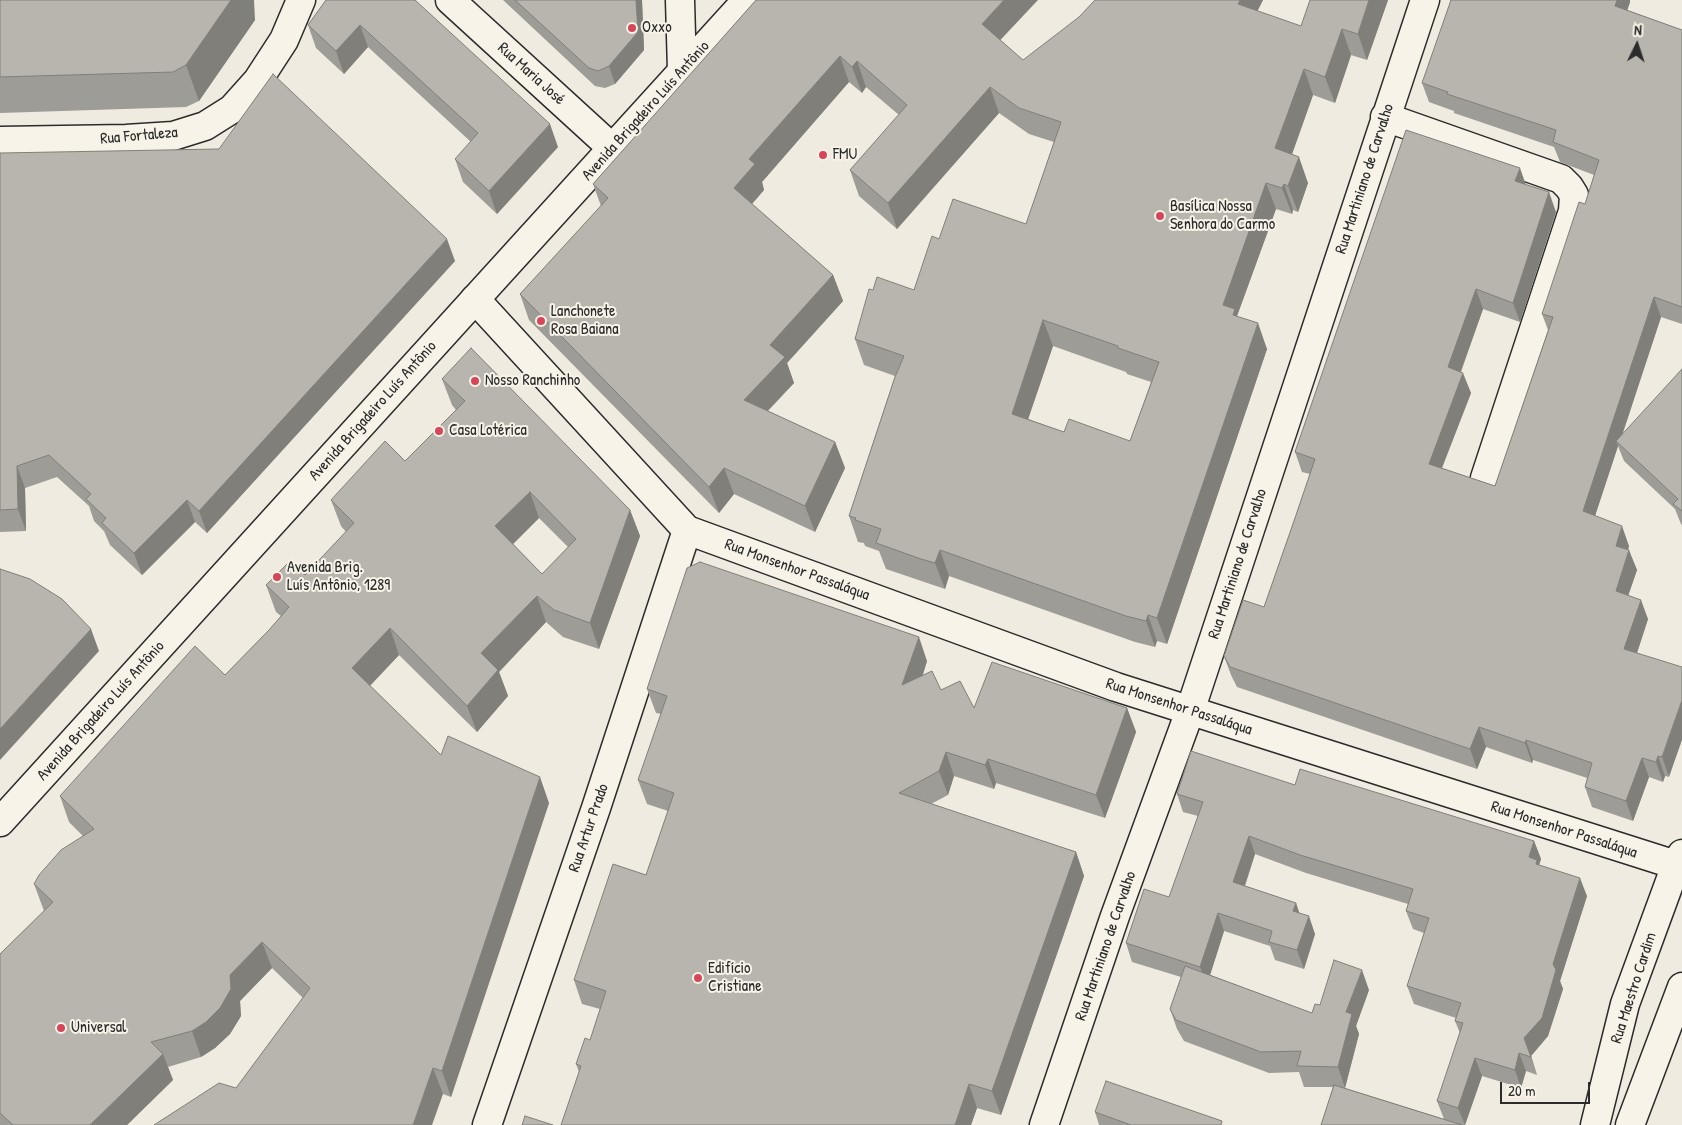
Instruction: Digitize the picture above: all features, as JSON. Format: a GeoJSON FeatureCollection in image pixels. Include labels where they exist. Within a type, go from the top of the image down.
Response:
{"type":"FeatureCollection","features":[{"type":"Feature","properties":{"kind":"main road","name":"Rua Fortaleza"},"geometry":{"type":"LineString","coordinates":[[0,141],[173,136],[205,126],[232,109],[258,80],[284,40],[301,0]]}},
{"type":"Feature","properties":{"kind":"main road","name":"Rua Maria José"},"geometry":{"type":"LineString","coordinates":[[450,0],[612,148]]}},
{"type":"Feature","properties":{"kind":"main road"},"geometry":{"type":"LineString","coordinates":[[680,0],[682,71]]}},
{"type":"Feature","properties":{"kind":"main road","name":"Avenida Brigadeiro Luís Antônio"},"geometry":{"type":"LineString","coordinates":[[0,822],[747,0]]}},
{"type":"Feature","properties":{"kind":"main road","name":"Rua Martiniano de Carvalho"},"geometry":{"type":"LineString","coordinates":[[1044,1125],[1115,916],[1190,711],[1425,0]]}},
{"type":"Feature","properties":{"kind":"main road"},"geometry":{"type":"LineString","coordinates":[[1385,117],[1561,180],[1574,195],[1573,211],[1485,478]]}},
{"type":"Feature","properties":{"kind":"main road"},"geometry":{"type":"LineString","coordinates":[[475,298],[687,530]]}},
{"type":"Feature","properties":{"kind":"main road","name":"Rua Monsenhor Passaláqua"},"geometry":{"type":"LineString","coordinates":[[687,530],[1190,711],[1679,860]]}},
{"type":"Feature","properties":{"kind":"main road","name":"Rua Artur Prado"},"geometry":{"type":"LineString","coordinates":[[487,1125],[596,808],[687,530]]}},
{"type":"Feature","properties":{"kind":"main road","name":"Rua Maestro Cardim"},"geometry":{"type":"LineString","coordinates":[[1595,1125],[1625,1004],[1679,860]]}},
{"type":"Feature","properties":{"kind":"main road"},"geometry":{"type":"LineString","coordinates":[[1630,1125],[1682,987]]}},
{"type":"Feature","properties":{"kind":"building"},"geometry":{"type":"Polygon","coordinates":[[[0,0],[231,0],[186,65],[173,72],[0,77],[0,0]]]}},
{"type":"Feature","properties":{"kind":"building"},"geometry":{"type":"Polygon","coordinates":[[[326,0],[415,0],[550,124],[489,191],[455,159],[478,133],[360,25],[336,51],[308,25],[326,0]]]}},
{"type":"Feature","properties":{"kind":"building"},"geometry":{"type":"Polygon","coordinates":[[[515,0],[636,0],[638,32],[609,66],[598,71],[589,68],[515,0]]]}},
{"type":"Feature","properties":{"kind":"building"},"geometry":{"type":"Polygon","coordinates":[[[756,0],[1004,0],[982,24],[1023,60],[1079,17],[1095,0],[1240,0],[1238,4],[1301,26],[1310,0],[1369,0],[1358,34],[1342,29],[1325,77],[1304,69],[1275,148],[1299,157],[1288,186],[1284,184],[1282,188],[1266,183],[1223,305],[1235,309],[1233,315],[1258,323],[1157,618],[1148,615],[1146,621],[1126,616],[940,550],[935,563],[921,559],[876,543],[881,529],[849,516],[895,377],[904,356],[855,339],[869,289],[873,290],[877,277],[914,290],[932,236],[939,239],[953,199],[1026,224],[1061,122],[1019,108],[990,87],[888,203],[850,170],[907,105],[857,61],[852,67],[840,56],[749,159],[755,164],[734,188],[833,275],[770,345],[785,357],[744,400],[835,442],[805,506],[724,468],[709,487],[520,294],[608,198],[593,184],[756,0]],[[1043,320],[1012,414],[1064,432],[1069,419],[1130,441],[1159,362],[1118,348],[1118,346],[1043,320]]]}},
{"type":"Feature","properties":{"kind":"building"},"geometry":{"type":"Polygon","coordinates":[[[1451,0],[1617,0],[1615,6],[1682,30],[1682,307],[1654,297],[1583,511],[1622,526],[1616,546],[1629,550],[1616,591],[1641,600],[1624,649],[1682,667],[1682,700],[1662,757],[1658,756],[1656,762],[1642,758],[1626,801],[1585,787],[1592,763],[1526,740],[1525,743],[1479,727],[1470,749],[1230,667],[1224,656],[1243,600],[1264,607],[1295,518],[1315,459],[1295,452],[1406,130],[1520,168],[1515,181],[1549,192],[1513,303],[1476,289],[1448,367],[1463,373],[1429,464],[1495,486],[1553,317],[1542,314],[1579,202],[1585,204],[1599,160],[1553,142],[1556,130],[1447,94],[1448,92],[1422,83],[1451,0]]]}},
{"type":"Feature","properties":{"kind":"building"},"geometry":{"type":"Polygon","coordinates":[[[273,74],[447,239],[199,511],[187,500],[134,553],[102,523],[106,518],[86,499],[91,494],[49,455],[17,466],[18,509],[0,510],[0,153],[219,149],[273,74]]]}},
{"type":"Feature","properties":{"kind":"building"},"geometry":{"type":"Polygon","coordinates":[[[471,348],[630,510],[590,623],[554,610],[537,596],[481,653],[498,670],[467,706],[390,628],[352,668],[441,755],[448,736],[540,777],[442,1071],[433,1068],[413,1125],[154,1125],[219,1083],[236,1088],[310,988],[262,942],[230,975],[231,989],[220,1008],[206,1022],[192,1031],[151,1042],[163,1054],[90,1125],[13,1125],[0,1113],[0,954],[53,902],[34,884],[39,875],[61,850],[94,829],[60,796],[195,646],[225,675],[269,630],[289,607],[266,585],[290,561],[305,575],[354,523],[331,500],[385,441],[405,461],[465,401],[442,379],[471,348]],[[530,492],[495,526],[542,574],[576,539],[530,492]]]}},
{"type":"Feature","properties":{"kind":"building"},"geometry":{"type":"Polygon","coordinates":[[[1682,369],[1682,511],[1673,504],[1678,499],[1616,441],[1682,369]]]}},
{"type":"Feature","properties":{"kind":"building"},"geometry":{"type":"Polygon","coordinates":[[[700,562],[919,637],[902,685],[932,671],[941,690],[960,681],[974,708],[992,662],[1127,708],[1096,795],[988,759],[985,765],[946,752],[939,771],[899,793],[1076,852],[992,1091],[969,1084],[955,1125],[561,1125],[581,1066],[576,1064],[585,1038],[590,1040],[606,991],[574,980],[613,864],[646,875],[674,793],[638,780],[667,696],[647,689],[687,568],[700,562]]]}},
{"type":"Feature","properties":{"kind":"building"},"geometry":{"type":"Polygon","coordinates":[[[0,569],[30,579],[62,599],[91,629],[0,729],[0,569]]]}},
{"type":"Feature","properties":{"kind":"building"},"geometry":{"type":"Polygon","coordinates":[[[1191,751],[1295,785],[1300,769],[1534,841],[1529,857],[1537,860],[1536,864],[1580,878],[1553,964],[1556,970],[1542,1018],[1524,1038],[1531,1057],[1519,1053],[1515,1070],[1475,1058],[1458,1108],[1437,1101],[1463,1023],[1455,1021],[1461,1003],[1407,986],[1429,918],[1406,911],[1413,889],[1300,855],[1249,836],[1233,882],[1296,903],[1293,911],[1309,916],[1297,950],[1269,942],[1272,931],[1218,913],[1200,967],[1126,943],[1144,889],[1169,897],[1203,802],[1177,794],[1191,751]]]}},
{"type":"Feature","properties":{"kind":"building"},"geometry":{"type":"Polygon","coordinates":[[[1334,960],[1362,970],[1346,1012],[1352,1014],[1338,1067],[1297,1066],[1301,1051],[1261,1052],[1176,1020],[1170,1009],[1185,966],[1312,1013],[1315,1004],[1320,1005],[1334,960]]]}},
{"type":"Feature","properties":{"kind":"building"},"geometry":{"type":"Polygon","coordinates":[[[1106,1081],[1222,1121],[1221,1125],[1131,1125],[1095,1112],[1106,1081]]]}},
{"type":"Feature","properties":{"kind":"building"},"geometry":{"type":"Polygon","coordinates":[[[1334,1085],[1462,1125],[1321,1125],[1334,1085]]]}},
{"type":"Feature","properties":{"kind":"building"},"geometry":{"type":"Polygon","coordinates":[[[525,1116],[553,1125],[522,1125],[525,1116]]]}},
{"type":"Feature","properties":{"kind":"place","name":"Oxxo"},"geometry":{"type":"Point","coordinates":[632,28]}},
{"type":"Feature","properties":{"kind":"place","name":"FMU"},"geometry":{"type":"Point","coordinates":[823,155]}},
{"type":"Feature","properties":{"kind":"place","name":"Basílica Nossa Senhora do Carmo"},"geometry":{"type":"Point","coordinates":[1160,216]}},
{"type":"Feature","properties":{"kind":"place","name":"Lanchonete Rosa Baiana"},"geometry":{"type":"Point","coordinates":[541,321]}},
{"type":"Feature","properties":{"kind":"place","name":"Nosso Ranchinho"},"geometry":{"type":"Point","coordinates":[475,381]}},
{"type":"Feature","properties":{"kind":"place","name":"Casa Lotérica"},"geometry":{"type":"Point","coordinates":[439,431]}},
{"type":"Feature","properties":{"kind":"place","name":"Avenida Brig. Luís Antônio, 1289"},"geometry":{"type":"Point","coordinates":[277,577]}},
{"type":"Feature","properties":{"kind":"place","name":"Edifício Cristiane"},"geometry":{"type":"Point","coordinates":[698,978]}},
{"type":"Feature","properties":{"kind":"place","name":"Universal"},"geometry":{"type":"Point","coordinates":[61,1028]}}]}
